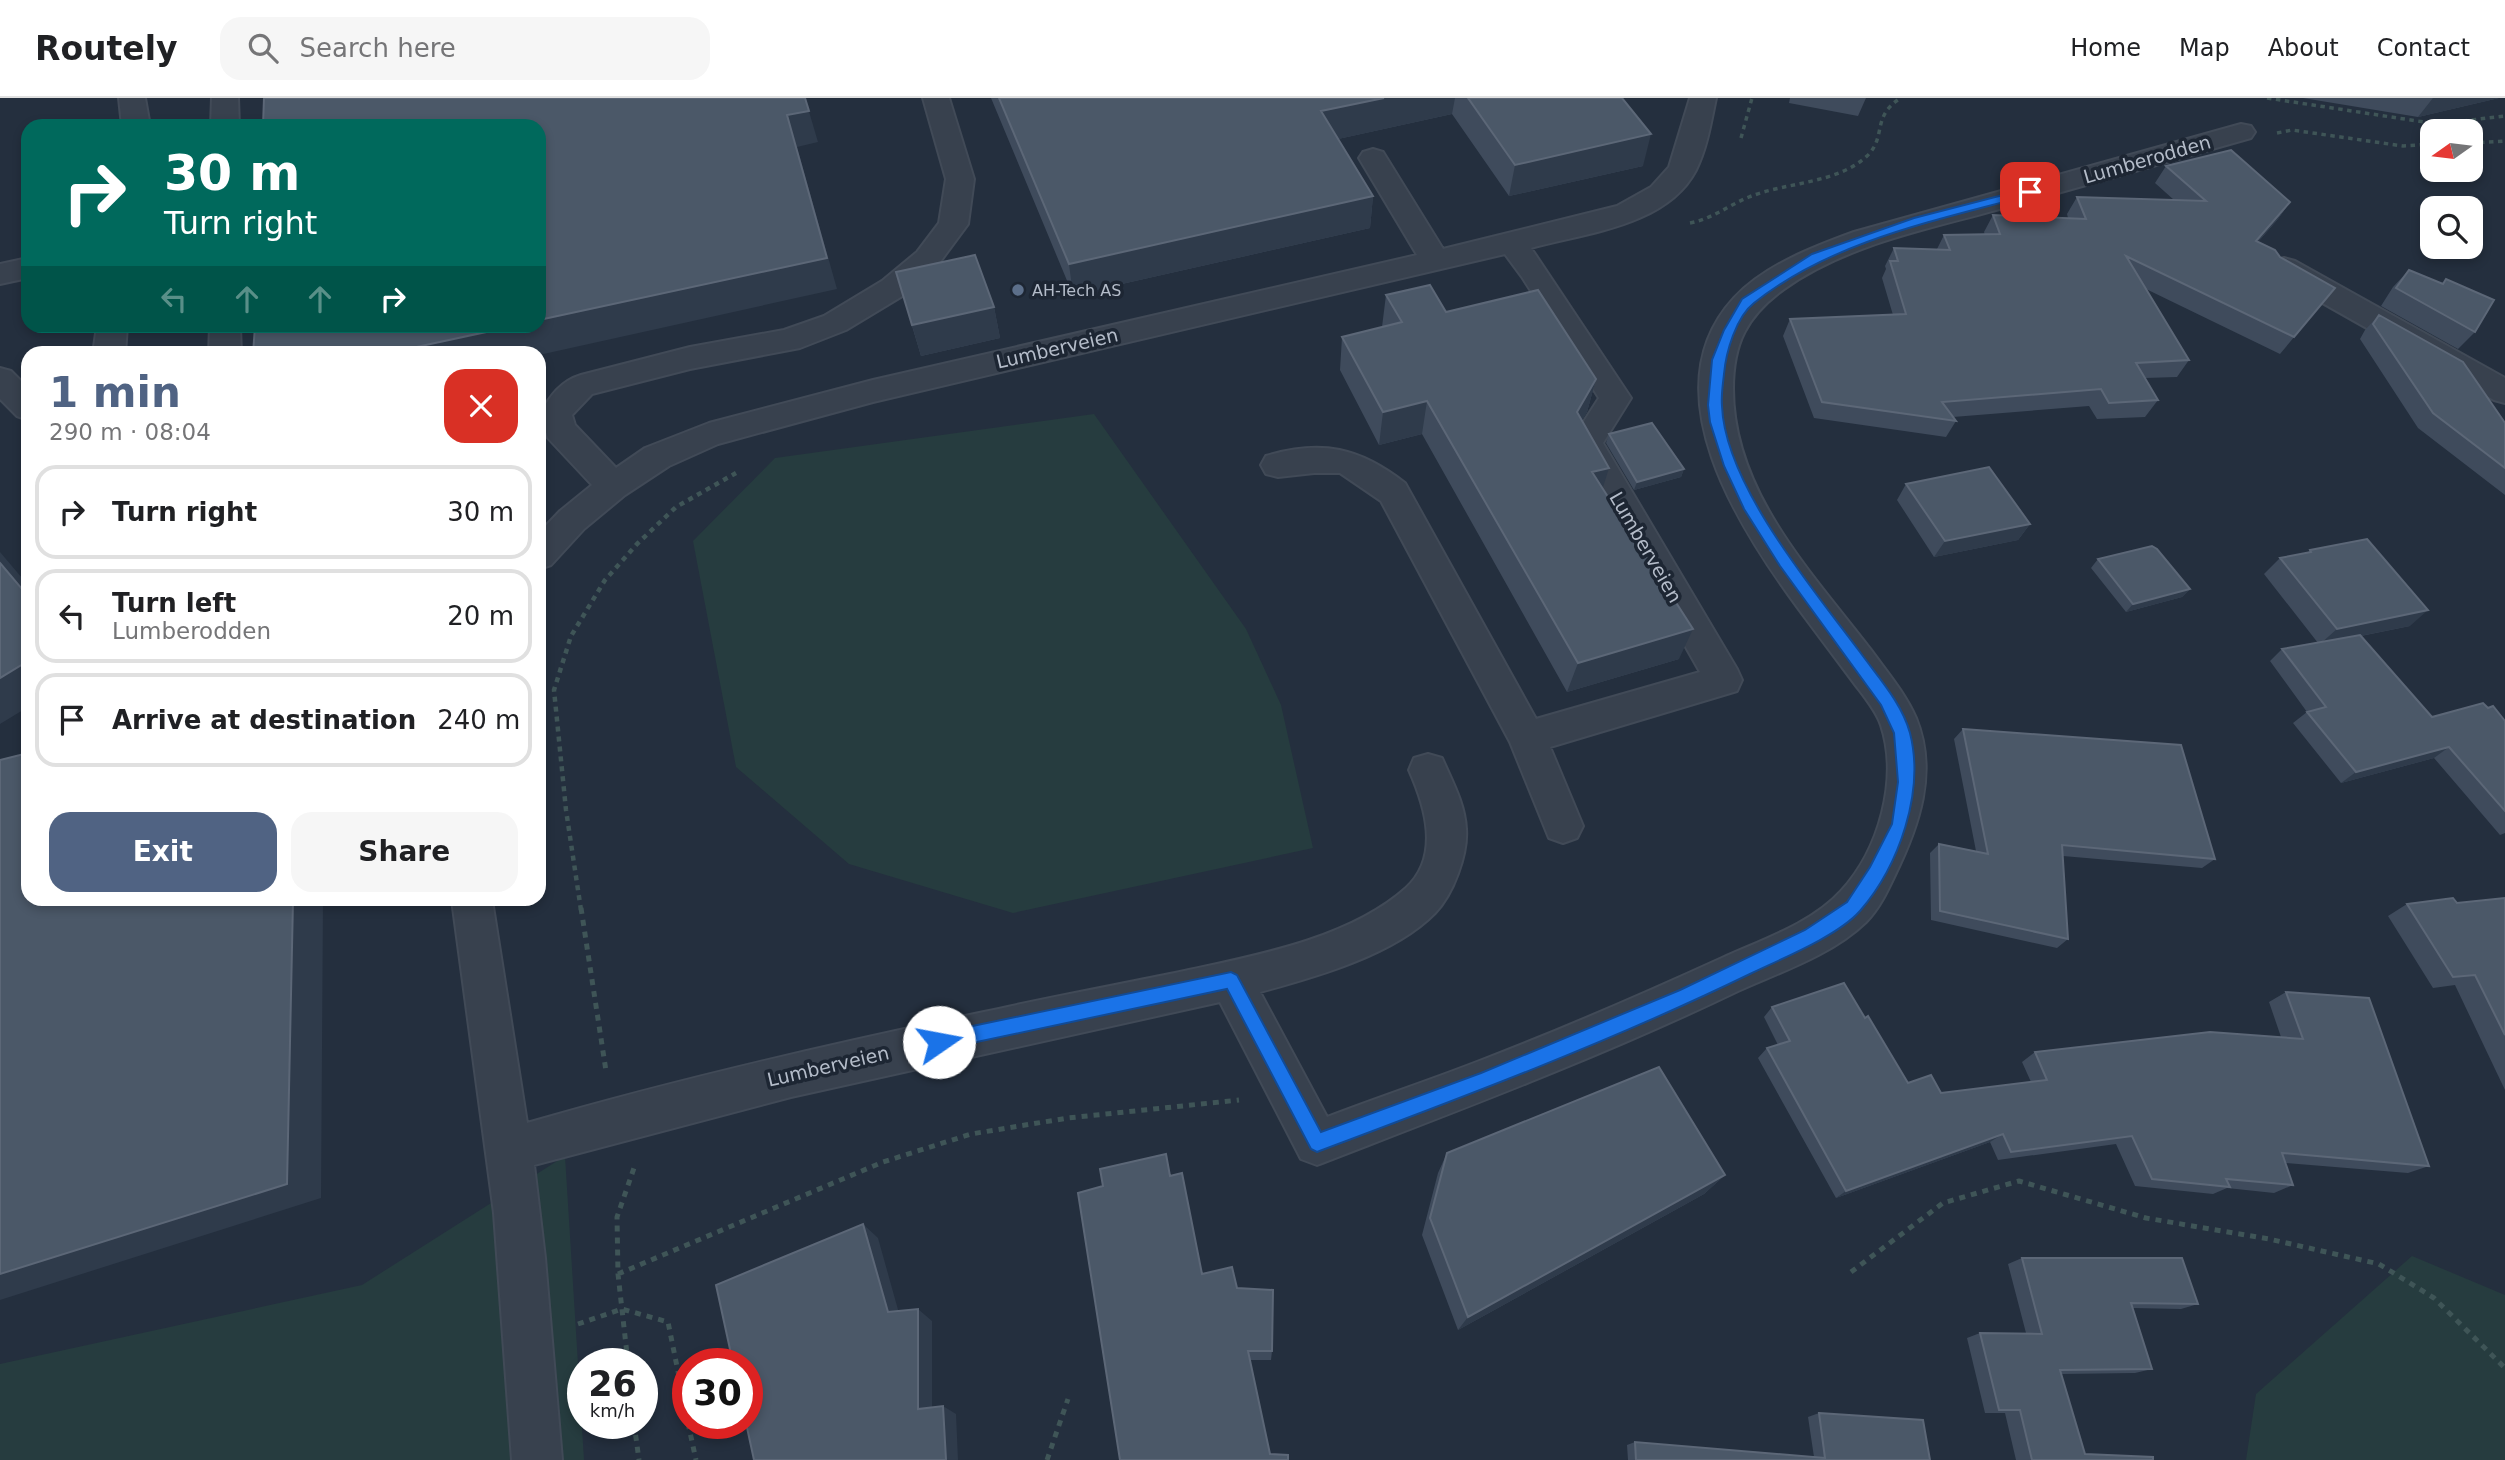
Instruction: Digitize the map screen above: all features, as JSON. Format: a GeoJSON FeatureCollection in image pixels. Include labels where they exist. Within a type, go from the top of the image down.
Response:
{"type":"FeatureCollection","features":[{"type":"Feature","properties":{"kind":"street"},"geometry":{"type":"LineString","coordinates":[[132,98],[135,119]]}},
{"type":"Feature","properties":{"kind":"street"},"geometry":{"type":"LineString","coordinates":[[225,98],[225,119]]}},
{"type":"Feature","properties":{"kind":"street"},"geometry":{"type":"LineString","coordinates":[[613,486],[560,430],[552,400],[581,386],[690,358],[789,340],[835,323],[893,288],[927,259],[953,224],[960,179],[936,98]]}},
{"type":"Feature","properties":{"kind":"street","name":"Lumberveien"},"geometry":{"type":"LineString","coordinates":[[546,548],[572,520],[613,486],[657,457],[709,435],[765,418],[987,364],[1512,243],[1627,213],[1661,193],[1682,170],[1691,147],[1703,98]]}},
{"type":"Feature","properties":{"kind":"street","name":"Lumberodden"},"geometry":{"type":"LineString","coordinates":[[1290,1089],[1317,1143],[1483,1081],[1687,996],[1811,936],[1853,908],[1876,873],[1900,825],[1905,807],[1906,782],[1902,733],[1887,701],[1785,562],[1751,509],[1731,466],[1717,422],[1716,376],[1730,330],[1746,302],[1816,257],[1854,242],[1934,216],[2241,132]]}},
{"type":"Feature","properties":{"kind":"street"},"geometry":{"type":"LineString","coordinates":[[1373,158],[1435,261]]}},
{"type":"Feature","properties":{"kind":"street","name":"Lumberveien"},"geometry":{"type":"LineString","coordinates":[[1512,243],[1533,270],[1615,398],[1586,443],[1724,680],[1527,738]]}},
{"type":"Feature","properties":{"kind":"street"},"geometry":{"type":"LineString","coordinates":[[2279,265],[2505,392]]}},
{"type":"Feature","properties":{"kind":"street"},"geometry":{"type":"LineString","coordinates":[[0,274],[21,270]]}},
{"type":"Feature","properties":{"kind":"street"},"geometry":{"type":"LineString","coordinates":[[0,379],[21,401]]}},
{"type":"Feature","properties":{"kind":"street"},"geometry":{"type":"LineString","coordinates":[[1278,465],[1331,458],[1364,468],[1393,492],[1527,738],[1563,826]]}},
{"type":"Feature","properties":{"kind":"street","name":"Lumberveien"},"geometry":{"type":"LineString","coordinates":[[510,1150],[621,1117],[768,1079],[1231,980],[1318,954],[1382,927],[1422,899],[1443,866],[1448,837],[1443,801],[1429,770]]}},
{"type":"Feature","properties":{"kind":"street"},"geometry":{"type":"LineString","coordinates":[[473,906],[510,1150],[522,1260],[537,1460]]}},
{"type":"Feature","properties":{"kind":"street"},"geometry":{"type":"LineString","coordinates":[[1231,980],[1290,1089]]}},
{"type":"Feature","properties":{"kind":"path"},"geometry":{"type":"LineString","coordinates":[[1678,225],[1705,221],[1747,198],[1779,186],[1850,168],[1876,148],[1881,117],[1886,106],[1901,98]]}},
{"type":"Feature","properties":{"kind":"path"},"geometry":{"type":"LineString","coordinates":[[2267,98],[2437,124],[2505,116]]}},
{"type":"Feature","properties":{"kind":"path"},"geometry":{"type":"LineString","coordinates":[[2241,132],[2263,137],[2292,130],[2403,146],[2420,145]]}},
{"type":"Feature","properties":{"kind":"path"},"geometry":{"type":"LineString","coordinates":[[2483,142],[2505,141]]}},
{"type":"Feature","properties":{"kind":"path"},"geometry":{"type":"LineString","coordinates":[[626,1348],[618,1274],[617,1217],[637,1161],[605,1067],[566,810],[554,690],[571,636],[582,615],[606,580],[637,544]]}},
{"type":"Feature","properties":{"kind":"path"},"geometry":{"type":"LineString","coordinates":[[618,1274],[883,1162],[971,1134],[1068,1118],[1221,1104],[1290,1089]]}},
{"type":"Feature","properties":{"kind":"path"},"geometry":{"type":"LineString","coordinates":[[1851,1272],[1943,1203],[2019,1181],[2146,1218],[2269,1239],[2379,1264],[2434,1298],[2505,1368]]}},
{"type":"Feature","properties":{"kind":"path"},"geometry":{"type":"LineString","coordinates":[[527,1342],[622,1309],[668,1322],[673,1348]]}},
{"type":"Feature","properties":{"kind":"path"},"geometry":{"type":"LineString","coordinates":[[1047,1460],[1068,1399]]}},
{"type":"Feature","properties":{"kind":"path"},"geometry":{"type":"LineString","coordinates":[[636,1439],[639,1460]]}},
{"type":"Feature","properties":{"kind":"path"},"geometry":{"type":"LineString","coordinates":[[692,1439],[696,1460]]}},
{"type":"Feature","properties":{"kind":"green space"},"geometry":{"type":"Polygon","coordinates":[[[1094,414],[1246,629],[1281,705],[1313,848],[1013,913],[849,864],[736,767],[693,541],[775,458],[1094,414]]]}},
{"type":"Feature","properties":{"kind":"green space"},"geometry":{"type":"Polygon","coordinates":[[[565,1156],[577,1348],[567,1348],[567,1439],[583,1439],[584,1460],[0,1460],[0,1364],[362,1285],[565,1156]]]}},
{"type":"Feature","properties":{"kind":"green space"},"geometry":{"type":"Polygon","coordinates":[[[2412,1256],[2505,1295],[2505,1460],[2246,1460],[2256,1394],[2412,1256]]]}},
{"type":"Feature","properties":{"kind":"building"},"geometry":{"type":"Polygon","coordinates":[[[264,98],[805,98],[809,111],[787,115],[827,258],[546,318],[546,119],[263,119],[264,98]]]}},
{"type":"Feature","properties":{"kind":"building"},"geometry":{"type":"Polygon","coordinates":[[[999,98],[1384,98],[1321,111],[1373,196],[1069,264],[999,98]]]}},
{"type":"Feature","properties":{"kind":"building"},"geometry":{"type":"Polygon","coordinates":[[[1468,98],[1622,98],[1651,134],[1515,165],[1468,98]]]}},
{"type":"Feature","properties":{"kind":"building"},"geometry":{"type":"Polygon","coordinates":[[[2231,150],[2290,202],[2256,241],[2335,288],[2294,337],[2126,256],[2189,360],[2136,363],[2158,400],[2109,403],[2101,389],[1942,402],[1956,421],[1822,402],[1790,319],[1906,314],[1890,261],[1898,261],[1894,248],[1950,250],[1944,235],[2000,234],[1993,215],[2086,219],[2077,197],[2206,201],[2166,166],[2231,150]]]}},
{"type":"Feature","properties":{"kind":"building"},"geometry":{"type":"Polygon","coordinates":[[[975,255],[994,307],[912,325],[896,272],[975,255]]]}},
{"type":"Feature","properties":{"kind":"building"},"geometry":{"type":"Polygon","coordinates":[[[2409,270],[2443,284],[2446,279],[2494,300],[2475,332],[2396,288],[2409,270]]]}},
{"type":"Feature","properties":{"kind":"building"},"geometry":{"type":"Polygon","coordinates":[[[1430,285],[1446,312],[1538,290],[1596,379],[1577,412],[1609,468],[1592,472],[1693,629],[1578,663],[1427,401],[1383,412],[1342,337],[1402,322],[1386,295],[1430,285]]]}},
{"type":"Feature","properties":{"kind":"building"},"geometry":{"type":"Polygon","coordinates":[[[2379,315],[2463,362],[2505,423],[2505,468],[2433,413],[2373,324],[2379,315]]]}},
{"type":"Feature","properties":{"kind":"building"},"geometry":{"type":"Polygon","coordinates":[[[254,333],[482,333],[421,346],[254,346],[254,333]]]}},
{"type":"Feature","properties":{"kind":"building"},"geometry":{"type":"Polygon","coordinates":[[[1652,423],[1684,469],[1637,482],[1609,434],[1652,423]]]}},
{"type":"Feature","properties":{"kind":"building"},"geometry":{"type":"Polygon","coordinates":[[[1989,467],[2030,524],[1945,541],[1906,484],[1989,467]]]}},
{"type":"Feature","properties":{"kind":"building"},"geometry":{"type":"Polygon","coordinates":[[[2367,539],[2428,610],[2337,629],[2280,558],[2367,539]]]}},
{"type":"Feature","properties":{"kind":"building"},"geometry":{"type":"Polygon","coordinates":[[[2152,546],[2190,589],[2133,604],[2098,559],[2152,546]]]}},
{"type":"Feature","properties":{"kind":"building"},"geometry":{"type":"Polygon","coordinates":[[[0,563],[21,588],[21,665],[0,678],[0,563]]]}},
{"type":"Feature","properties":{"kind":"building"},"geometry":{"type":"Polygon","coordinates":[[[2360,635],[2432,717],[2483,703],[2488,708],[2493,706],[2505,721],[2505,811],[2449,747],[2356,772],[2307,712],[2326,707],[2282,649],[2360,635]]]}},
{"type":"Feature","properties":{"kind":"building"},"geometry":{"type":"Polygon","coordinates":[[[1963,729],[2181,745],[2215,859],[2062,845],[2068,939],[1940,911],[1939,844],[1988,854],[1963,729]]]}},
{"type":"Feature","properties":{"kind":"building"},"geometry":{"type":"Polygon","coordinates":[[[21,755],[21,906],[293,906],[287,1184],[0,1274],[0,760],[21,755]]]}},
{"type":"Feature","properties":{"kind":"building"},"geometry":{"type":"Polygon","coordinates":[[[2453,898],[2457,903],[2505,898],[2505,1035],[2475,975],[2453,977],[2407,904],[2453,898]]]}},
{"type":"Feature","properties":{"kind":"building"},"geometry":{"type":"Polygon","coordinates":[[[1844,983],[1865,1018],[1868,1016],[1908,1083],[1931,1075],[1941,1093],[2047,1080],[2035,1052],[2210,1032],[2303,1039],[2286,992],[2369,998],[2429,1166],[2282,1153],[2293,1185],[2226,1179],[2230,1187],[2152,1179],[2132,1136],[2011,1152],[2003,1134],[1846,1191],[1767,1048],[1790,1041],[1772,1007],[1844,983]]]}},
{"type":"Feature","properties":{"kind":"building"},"geometry":{"type":"Polygon","coordinates":[[[1659,1067],[1725,1175],[1468,1317],[1430,1218],[1447,1153],[1659,1067]]]}},
{"type":"Feature","properties":{"kind":"building"},"geometry":{"type":"Polygon","coordinates":[[[1166,1154],[1170,1176],[1182,1173],[1202,1274],[1232,1267],[1237,1288],[1273,1290],[1272,1351],[1248,1351],[1270,1454],[1288,1455],[1288,1460],[1120,1460],[1078,1193],[1103,1186],[1100,1169],[1166,1154]]]}},
{"type":"Feature","properties":{"kind":"building"},"geometry":{"type":"Polygon","coordinates":[[[863,1224],[888,1312],[918,1309],[918,1409],[943,1406],[946,1460],[754,1460],[749,1439],[763,1439],[763,1348],[730,1348],[716,1285],[863,1224]]]}},
{"type":"Feature","properties":{"kind":"building"},"geometry":{"type":"Polygon","coordinates":[[[2022,1258],[2182,1258],[2198,1304],[2131,1303],[2152,1369],[2060,1370],[2085,1454],[2153,1457],[2153,1460],[2032,1460],[2020,1410],[1999,1410],[1980,1333],[2042,1334],[2022,1258]]]}},
{"type":"Feature","properties":{"kind":"building"},"geometry":{"type":"Polygon","coordinates":[[[1819,1413],[1923,1420],[1930,1460],[1636,1460],[1635,1442],[1825,1458],[1819,1413]]]}},
{"type":"Feature","properties":{"kind":"place","name":"AH-Tech AS"},"geometry":{"type":"Point","coordinates":[1018,290]}},
{"type":"Feature","properties":{"kind":"route"},"geometry":{"type":"LineString","coordinates":[[939,1042],[1231,980],[1317,1143],[1483,1081],[1687,996],[1811,936],[1853,908],[1876,873],[1900,825],[1905,807],[1906,782],[1902,733],[1895,713],[1887,701],[1785,562],[1751,509],[1731,466],[1717,422],[1715,405],[1719,360],[1730,330],[1746,302],[1816,257],[1934,216],[2030,192]]}}]}
